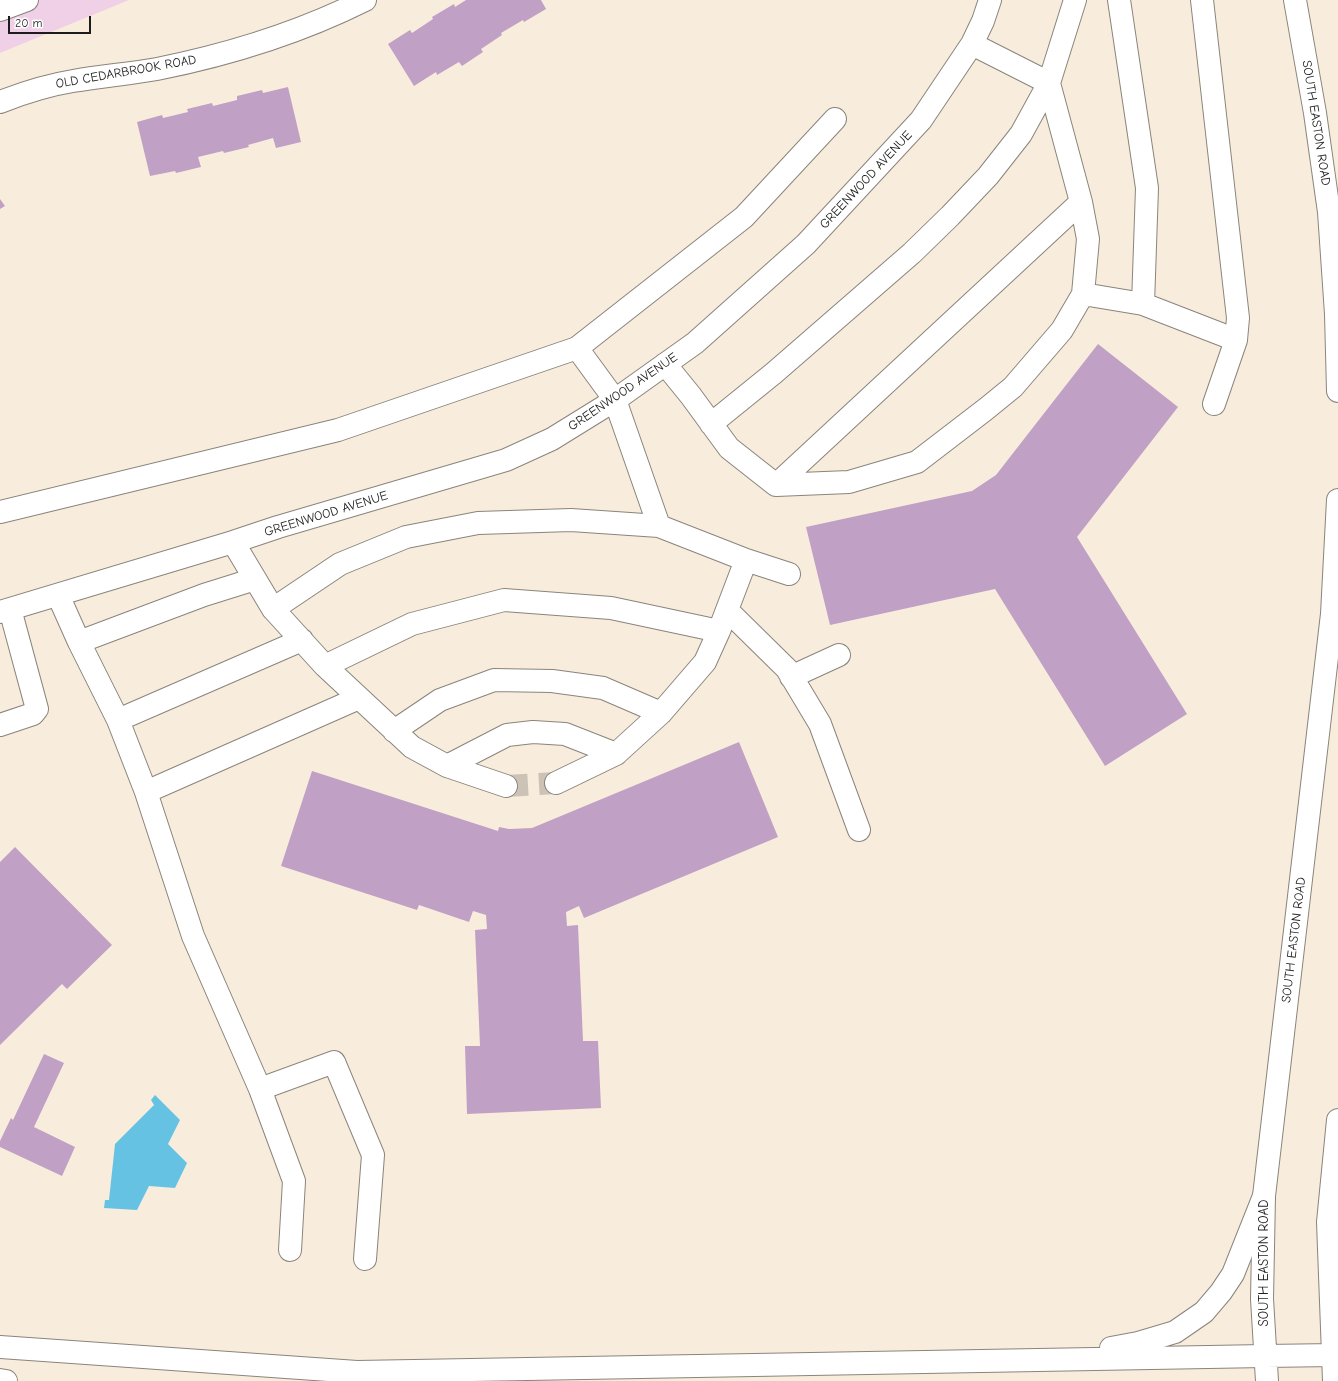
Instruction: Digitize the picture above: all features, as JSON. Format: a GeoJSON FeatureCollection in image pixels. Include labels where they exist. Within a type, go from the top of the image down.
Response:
{"type":"FeatureCollection","features":[{"type":"Feature","properties":{"kind":"main road"},"geometry":{"type":"LineString","coordinates":[[0,10],[26,0]]}},
{"type":"Feature","properties":{"kind":"main road","name":"OLD CEDARBROOK ROAD"},"geometry":{"type":"LineString","coordinates":[[0,102],[42,87],[156,69],[200,60],[320,20],[365,0]]}},
{"type":"Feature","properties":{"kind":"main road","name":"GREENWOOD AVENUE"},"geometry":{"type":"LineString","coordinates":[[5,611],[278,527],[506,460],[552,439],[615,400],[695,343],[806,244],[921,120],[972,44],[983,21],[990,0]]}},
{"type":"Feature","properties":{"kind":"main road"},"geometry":{"type":"LineString","coordinates":[[711,424],[774,373],[912,253],[988,176],[1021,134],[1049,83],[1075,0]]}},
{"type":"Feature","properties":{"kind":"main road"},"geometry":{"type":"LineString","coordinates":[[1119,0],[1147,188],[1143,304]]}},
{"type":"Feature","properties":{"kind":"main road"},"geometry":{"type":"LineString","coordinates":[[1202,0],[1238,318],[1236,340],[1214,404]]}},
{"type":"Feature","properties":{"kind":"main road","name":"SOUTH EASTON ROAD"},"geometry":{"type":"LineString","coordinates":[[1295,0],[1315,113],[1329,212],[1336,314],[1338,391]]}},
{"type":"Feature","properties":{"kind":"main road"},"geometry":{"type":"LineString","coordinates":[[665,364],[691,396],[728,448],[776,485],[849,482],[917,462],[1013,387],[1062,330],[1083,294],[1088,239],[1081,202],[1049,83],[972,44]]}},
{"type":"Feature","properties":{"kind":"main road"},"geometry":{"type":"LineString","coordinates":[[0,512],[338,430],[577,348],[744,217],[835,119]]}},
{"type":"Feature","properties":{"kind":"main road"},"geometry":{"type":"LineString","coordinates":[[776,485],[1081,202]]}},
{"type":"Feature","properties":{"kind":"main road"},"geometry":{"type":"LineString","coordinates":[[1083,294],[1143,304],[1236,340]]}},
{"type":"Feature","properties":{"kind":"main road"},"geometry":{"type":"LineString","coordinates":[[577,348],[615,400],[659,526]]}},
{"type":"Feature","properties":{"kind":"main road","name":"SOUTH EASTON ROAD"},"geometry":{"type":"LineString","coordinates":[[1267,1381],[1262,1299],[1264,1196],[1332,614],[1338,500]]}},
{"type":"Feature","properties":{"kind":"main road"},"geometry":{"type":"LineString","coordinates":[[273,609],[340,564],[406,537],[478,523],[571,520],[659,526],[746,560],[789,574]]}},
{"type":"Feature","properties":{"kind":"main road"},"geometry":{"type":"LineString","coordinates":[[233,542],[273,609],[325,666],[394,731],[412,747],[447,766],[506,786]]}},
{"type":"Feature","properties":{"kind":"main road"},"geometry":{"type":"LineString","coordinates":[[556,782],[616,754],[661,713],[704,662],[719,631],[746,560]]}},
{"type":"Feature","properties":{"kind":"main road"},"geometry":{"type":"LineString","coordinates":[[79,642],[204,595],[255,579]]}},
{"type":"Feature","properties":{"kind":"main road"},"geometry":{"type":"LineString","coordinates":[[58,595],[79,642],[118,720],[146,792],[194,936],[260,1089],[294,1181],[290,1250]]}},
{"type":"Feature","properties":{"kind":"main road"},"geometry":{"type":"LineString","coordinates":[[325,666],[412,624],[504,600],[610,608],[719,631]]}},
{"type":"Feature","properties":{"kind":"main road"},"geometry":{"type":"LineString","coordinates":[[727,610],[787,669],[792,677],[820,724],[859,830]]}},
{"type":"Feature","properties":{"kind":"main road"},"geometry":{"type":"LineString","coordinates":[[0,725],[33,714],[37,709],[5,611]]}},
{"type":"Feature","properties":{"kind":"main road"},"geometry":{"type":"LineString","coordinates":[[118,720],[302,640]]}},
{"type":"Feature","properties":{"kind":"main road"},"geometry":{"type":"LineString","coordinates":[[792,677],[839,655]]}},
{"type":"Feature","properties":{"kind":"main road"},"geometry":{"type":"LineString","coordinates":[[394,731],[440,700],[494,680],[552,681],[603,688],[661,713]]}},
{"type":"Feature","properties":{"kind":"main road"},"geometry":{"type":"LineString","coordinates":[[146,792],[359,698]]}},
{"type":"Feature","properties":{"kind":"main road"},"geometry":{"type":"LineString","coordinates":[[447,766],[507,735],[533,732],[565,734],[616,754]]}},
{"type":"Feature","properties":{"kind":"main road"},"geometry":{"type":"LineString","coordinates":[[260,1089],[334,1062],[373,1155],[364,1259]]}},
{"type":"Feature","properties":{"kind":"main road"},"geometry":{"type":"LineString","coordinates":[[1334,1381],[1336,1355],[1329,1275],[1328,1222],[1338,1120]]}},
{"type":"Feature","properties":{"kind":"main road"},"geometry":{"type":"LineString","coordinates":[[1046,1360],[1138,1344],[1175,1332],[1204,1312],[1221,1292],[1233,1274],[1264,1196]]}},
{"type":"Feature","properties":{"kind":"main road"},"geometry":{"type":"LineString","coordinates":[[0,1347],[357,1372],[1336,1355]]}},
{"type":"Feature","properties":{"kind":"main road"},"geometry":{"type":"LineString","coordinates":[[0,1380],[6,1381]]}},
{"type":"Feature","properties":{"kind":"shaded area"},"geometry":{"type":"Polygon","coordinates":[[[0,0],[129,0],[0,53],[0,0]]]}},
{"type":"Feature","properties":{"kind":"water"},"geometry":{"type":"Polygon","coordinates":[[[155,1095],[180,1120],[168,1144],[187,1163],[175,1188],[149,1186],[137,1210],[104,1208],[105,1200],[109,1200],[115,1144],[154,1105],[151,1100],[155,1095]]]}},
{"type":"Feature","properties":{"kind":"building"},"geometry":{"type":"Polygon","coordinates":[[[466,0],[541,0],[546,9],[501,33],[502,35],[481,49],[483,52],[462,66],[459,62],[437,75],[436,72],[414,86],[388,44],[410,30],[412,33],[433,19],[432,17],[454,4],[455,7],[466,0]]]}},
{"type":"Feature","properties":{"kind":"building"},"geometry":{"type":"Polygon","coordinates":[[[288,87],[301,142],[276,148],[273,138],[248,145],[249,147],[198,157],[201,167],[176,173],[175,171],[150,176],[137,122],[162,115],[163,118],[188,112],[187,109],[212,103],[213,106],[237,100],[237,96],[262,90],[263,93],[288,87]]]}},
{"type":"Feature","properties":{"kind":"building"},"geometry":{"type":"Polygon","coordinates":[[[0,199],[5,206],[0,209],[0,199]]]}},
{"type":"Feature","properties":{"kind":"building"},"geometry":{"type":"Polygon","coordinates":[[[1098,344],[1178,407],[1077,537],[1187,714],[1105,766],[995,589],[830,625],[806,527],[972,491],[996,475],[1098,344]]]}},
{"type":"Feature","properties":{"kind":"building"},"geometry":{"type":"Polygon","coordinates":[[[739,742],[778,837],[584,918],[579,906],[566,912],[567,926],[578,925],[583,1041],[598,1041],[601,1108],[467,1114],[465,1046],[480,1046],[475,930],[487,929],[486,915],[473,911],[469,922],[419,905],[417,910],[281,866],[312,771],[498,831],[499,827],[509,829],[532,828],[739,742]]]}},
{"type":"Feature","properties":{"kind":"building"},"geometry":{"type":"Polygon","coordinates":[[[15,847],[112,945],[67,989],[62,984],[0,1045],[0,862],[15,847]]]}},
{"type":"Feature","properties":{"kind":"building"},"geometry":{"type":"Polygon","coordinates":[[[44,1054],[64,1063],[34,1127],[75,1147],[62,1176],[0,1147],[0,1141],[11,1118],[13,1120],[44,1054]]]}},
{"type":"Feature","properties":{"kind":"tunnel"},"geometry":{"type":"LineString","coordinates":[[506,786],[556,783]]}}]}
